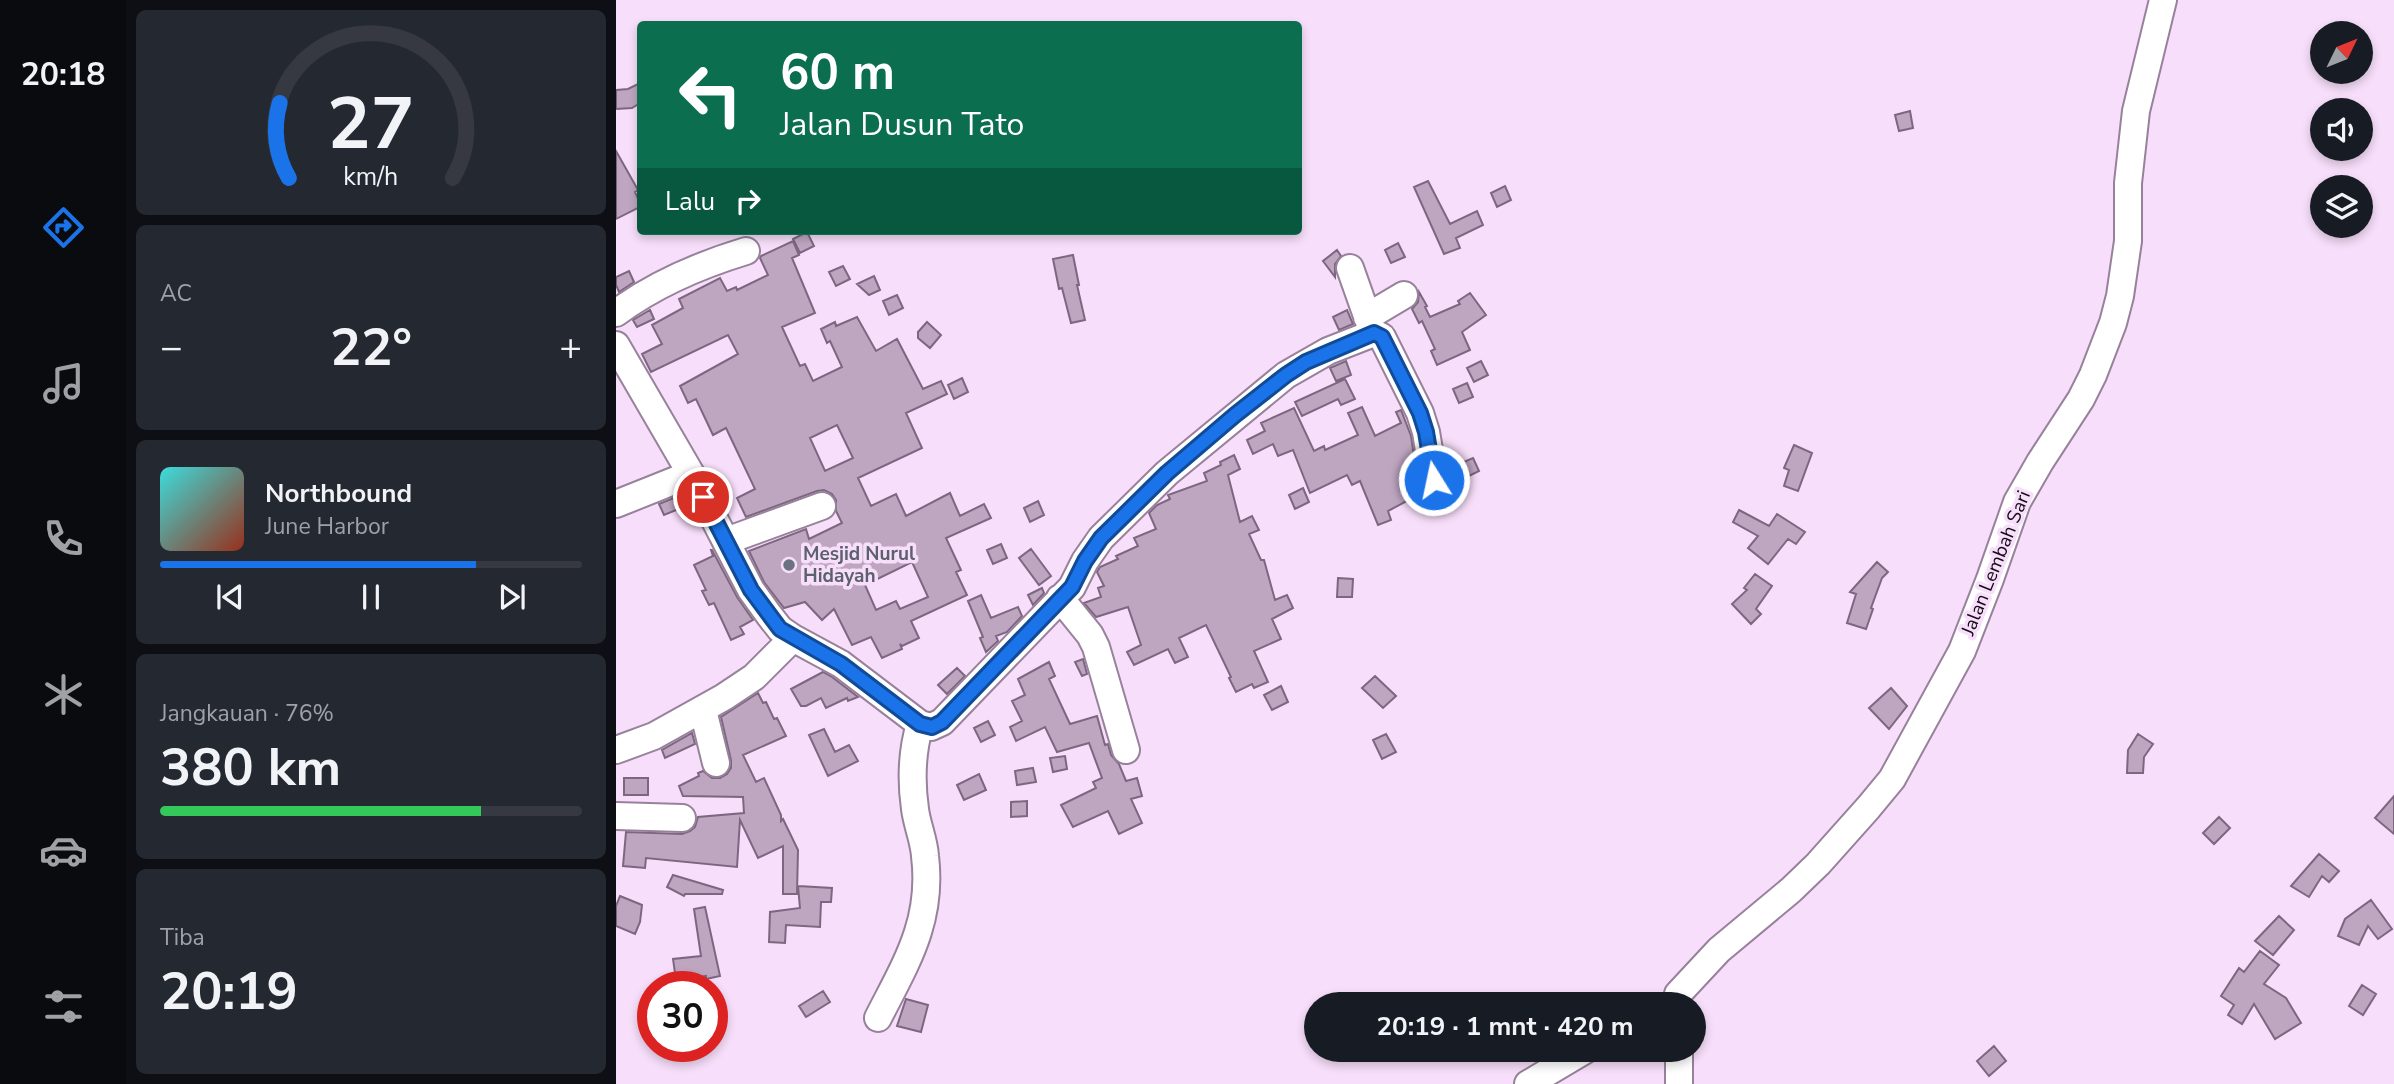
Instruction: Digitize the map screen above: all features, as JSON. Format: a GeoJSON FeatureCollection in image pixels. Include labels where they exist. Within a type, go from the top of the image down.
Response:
{"type":"FeatureCollection","features":[{"type":"Feature","properties":{"kind":"street","name":"Jalan Lembah Sari"},"geometry":{"type":"LineString","coordinates":[[1680,992],[1719,950],[1809,873],[1892,779],[1962,651],[2017,502],[2039,462],[2081,399],[2113,323],[2128,241],[2128,183],[2136,111],[2164,0]]}},
{"type":"Feature","properties":{"kind":"street"},"geometry":{"type":"LineString","coordinates":[[616,313],[653,289],[714,260],[746,251]]}},
{"type":"Feature","properties":{"kind":"street"},"geometry":{"type":"LineString","coordinates":[[1350,268],[1370,325],[1382,337],[1415,402],[1426,432],[1434,480]]}},
{"type":"Feature","properties":{"kind":"street"},"geometry":{"type":"LineString","coordinates":[[616,345],[691,474],[751,590],[780,629],[841,664],[920,724],[932,727],[942,722],[1072,587],[1101,538],[1167,473],[1286,375],[1370,325],[1404,295]]}},
{"type":"Feature","properties":{"kind":"street"},"geometry":{"type":"LineString","coordinates":[[616,504],[691,474]]}},
{"type":"Feature","properties":{"kind":"street"},"geometry":{"type":"LineString","coordinates":[[726,541],[822,506]]}},
{"type":"Feature","properties":{"kind":"street"},"geometry":{"type":"LineString","coordinates":[[1060,598],[1090,635],[1096,647],[1126,750]]}},
{"type":"Feature","properties":{"kind":"street"},"geometry":{"type":"LineString","coordinates":[[616,750],[654,736],[703,710],[754,677],[793,638]]}},
{"type":"Feature","properties":{"kind":"street"},"geometry":{"type":"LineString","coordinates":[[703,710],[716,763]]}},
{"type":"Feature","properties":{"kind":"street"},"geometry":{"type":"LineString","coordinates":[[878,1018],[905,967],[924,918],[925,855],[915,809],[913,752],[920,724]]}},
{"type":"Feature","properties":{"kind":"street"},"geometry":{"type":"LineString","coordinates":[[616,816],[682,818]]}},
{"type":"Feature","properties":{"kind":"street"},"geometry":{"type":"LineString","coordinates":[[1528,1084],[1565,1062]]}},
{"type":"Feature","properties":{"kind":"street"},"geometry":{"type":"LineString","coordinates":[[1679,1062],[1679,1084]]}},
{"type":"Feature","properties":{"kind":"building"},"geometry":{"type":"Polygon","coordinates":[[[637,84],[637,105],[632,108],[616,109],[616,90],[637,84]]]}},
{"type":"Feature","properties":{"kind":"building"},"geometry":{"type":"Polygon","coordinates":[[[1910,111],[1913,128],[1899,131],[1895,115],[1910,111]]]}},
{"type":"Feature","properties":{"kind":"building"},"geometry":{"type":"Polygon","coordinates":[[[616,151],[637,188],[637,208],[616,219],[616,151]]]}},
{"type":"Feature","properties":{"kind":"building"},"geometry":{"type":"Polygon","coordinates":[[[1428,181],[1450,224],[1477,211],[1483,225],[1456,238],[1460,248],[1444,254],[1414,187],[1428,181]]]}},
{"type":"Feature","properties":{"kind":"building"},"geometry":{"type":"Polygon","coordinates":[[[1505,186],[1511,200],[1497,207],[1491,193],[1505,186]]]}},
{"type":"Feature","properties":{"kind":"building"},"geometry":{"type":"Polygon","coordinates":[[[808,235],[814,246],[800,253],[793,239],[808,235]]]}},
{"type":"Feature","properties":{"kind":"building"},"geometry":{"type":"Polygon","coordinates":[[[793,241],[799,255],[792,258],[815,313],[782,327],[800,366],[805,364],[813,381],[842,367],[821,329],[835,322],[836,326],[857,317],[876,351],[897,339],[923,389],[941,381],[947,394],[906,413],[922,448],[858,478],[871,506],[896,494],[906,516],[950,493],[960,516],[984,504],[991,518],[946,538],[961,570],[956,572],[967,595],[911,621],[919,638],[902,646],[900,644],[902,649],[882,658],[871,637],[852,645],[834,609],[822,620],[805,602],[784,608],[764,582],[749,551],[806,529],[809,539],[842,523],[836,511],[836,500],[824,490],[746,517],[737,498],[755,489],[726,428],[713,435],[696,399],[688,403],[680,386],[738,354],[728,335],[651,372],[642,354],[662,344],[652,325],[683,308],[679,299],[720,278],[727,291],[736,287],[737,290],[768,275],[761,256],[793,241]],[[837,425],[810,438],[825,471],[853,458],[837,425]],[[912,562],[865,585],[876,610],[896,601],[900,609],[928,597],[912,562]]]}},
{"type":"Feature","properties":{"kind":"building"},"geometry":{"type":"Polygon","coordinates":[[[1398,243],[1405,257],[1391,263],[1385,250],[1398,243]]]}},
{"type":"Feature","properties":{"kind":"building"},"geometry":{"type":"Polygon","coordinates":[[[1337,250],[1341,256],[1335,264],[1335,277],[1323,261],[1337,250]]]}},
{"type":"Feature","properties":{"kind":"building"},"geometry":{"type":"Polygon","coordinates":[[[1073,255],[1085,320],[1071,323],[1062,288],[1059,289],[1053,259],[1073,255]]]}},
{"type":"Feature","properties":{"kind":"building"},"geometry":{"type":"Polygon","coordinates":[[[843,266],[850,279],[836,286],[829,272],[843,266]]]}},
{"type":"Feature","properties":{"kind":"building"},"geometry":{"type":"Polygon","coordinates":[[[629,271],[634,282],[619,292],[616,277],[629,271]]]}},
{"type":"Feature","properties":{"kind":"building"},"geometry":{"type":"Polygon","coordinates":[[[874,276],[880,290],[869,295],[857,284],[874,276]]]}},
{"type":"Feature","properties":{"kind":"building"},"geometry":{"type":"Polygon","coordinates":[[[1419,292],[1430,317],[1460,304],[1458,301],[1470,293],[1486,315],[1462,332],[1470,350],[1437,365],[1431,351],[1435,349],[1422,321],[1419,323],[1412,309],[1418,302],[1419,292]]]}},
{"type":"Feature","properties":{"kind":"building"},"geometry":{"type":"Polygon","coordinates":[[[897,295],[903,308],[889,315],[883,301],[897,295]]]}},
{"type":"Feature","properties":{"kind":"building"},"geometry":{"type":"Polygon","coordinates":[[[650,310],[654,319],[637,327],[633,320],[650,310]]]}},
{"type":"Feature","properties":{"kind":"building"},"geometry":{"type":"Polygon","coordinates":[[[1347,310],[1353,324],[1339,330],[1333,317],[1347,310]]]}},
{"type":"Feature","properties":{"kind":"building"},"geometry":{"type":"Polygon","coordinates":[[[927,322],[941,335],[930,348],[918,338],[918,332],[927,322]]]}},
{"type":"Feature","properties":{"kind":"building"},"geometry":{"type":"Polygon","coordinates":[[[1346,361],[1351,375],[1336,381],[1330,368],[1346,361]]]}},
{"type":"Feature","properties":{"kind":"building"},"geometry":{"type":"Polygon","coordinates":[[[1481,361],[1488,375],[1474,382],[1467,368],[1481,361]]]}},
{"type":"Feature","properties":{"kind":"building"},"geometry":{"type":"Polygon","coordinates":[[[962,378],[968,392],[954,399],[948,385],[962,378]]]}},
{"type":"Feature","properties":{"kind":"building"},"geometry":{"type":"Polygon","coordinates":[[[1345,379],[1355,399],[1341,405],[1338,399],[1302,416],[1295,402],[1345,379]]]}},
{"type":"Feature","properties":{"kind":"building"},"geometry":{"type":"Polygon","coordinates":[[[1467,383],[1473,397],[1459,403],[1453,389],[1467,383]]]}},
{"type":"Feature","properties":{"kind":"building"},"geometry":{"type":"Polygon","coordinates":[[[1362,407],[1375,436],[1401,423],[1396,412],[1401,410],[1411,436],[1418,483],[1424,492],[1388,511],[1391,520],[1378,525],[1360,481],[1352,485],[1347,475],[1310,493],[1293,450],[1278,456],[1273,444],[1253,454],[1247,440],[1265,431],[1261,423],[1294,408],[1314,451],[1324,446],[1325,450],[1358,435],[1348,413],[1362,407]]]}},
{"type":"Feature","properties":{"kind":"building"},"geometry":{"type":"Polygon","coordinates":[[[1794,445],[1812,453],[1798,491],[1784,486],[1789,470],[1784,468],[1794,445]]]}},
{"type":"Feature","properties":{"kind":"building"},"geometry":{"type":"Polygon","coordinates":[[[1234,455],[1240,469],[1228,475],[1240,522],[1252,516],[1259,530],[1249,534],[1261,560],[1264,560],[1275,600],[1287,595],[1293,608],[1272,619],[1281,639],[1254,651],[1268,682],[1254,688],[1252,684],[1236,692],[1206,625],[1179,638],[1188,657],[1175,663],[1168,649],[1134,665],[1127,652],[1141,645],[1128,607],[1096,617],[1084,603],[1101,597],[1098,588],[1104,586],[1097,572],[1100,567],[1138,546],[1134,538],[1156,529],[1149,513],[1157,505],[1170,499],[1168,495],[1207,481],[1204,473],[1234,455]]]}},
{"type":"Feature","properties":{"kind":"building"},"geometry":{"type":"Polygon","coordinates":[[[1473,458],[1479,471],[1465,478],[1459,464],[1473,458]]]}},
{"type":"Feature","properties":{"kind":"building"},"geometry":{"type":"Polygon","coordinates":[[[1303,488],[1309,502],[1295,509],[1289,495],[1303,488]]]}},
{"type":"Feature","properties":{"kind":"building"},"geometry":{"type":"Polygon","coordinates":[[[681,495],[686,506],[664,515],[659,504],[681,495]]]}},
{"type":"Feature","properties":{"kind":"building"},"geometry":{"type":"Polygon","coordinates":[[[1038,501],[1044,515],[1030,522],[1024,508],[1038,501]]]}},
{"type":"Feature","properties":{"kind":"building"},"geometry":{"type":"Polygon","coordinates":[[[1739,510],[1769,526],[1777,514],[1805,532],[1796,544],[1788,539],[1768,564],[1748,548],[1758,536],[1733,522],[1739,510]]]}},
{"type":"Feature","properties":{"kind":"building"},"geometry":{"type":"Polygon","coordinates":[[[1001,544],[1007,558],[993,564],[987,550],[1001,544]]]}},
{"type":"Feature","properties":{"kind":"building"},"geometry":{"type":"Polygon","coordinates":[[[1031,549],[1051,576],[1039,585],[1019,558],[1031,549]]]}},
{"type":"Feature","properties":{"kind":"building"},"geometry":{"type":"Polygon","coordinates":[[[711,550],[753,620],[740,627],[744,634],[731,640],[714,603],[709,605],[702,591],[706,590],[694,565],[713,556],[711,550]]]}},
{"type":"Feature","properties":{"kind":"building"},"geometry":{"type":"Polygon","coordinates":[[[1877,562],[1888,572],[1882,578],[1866,629],[1847,623],[1856,594],[1850,592],[1877,562]]]}},
{"type":"Feature","properties":{"kind":"building"},"geometry":{"type":"Polygon","coordinates":[[[1755,574],[1772,586],[1756,609],[1761,614],[1751,624],[1732,604],[1747,590],[1744,588],[1755,574]]]}},
{"type":"Feature","properties":{"kind":"building"},"geometry":{"type":"Polygon","coordinates":[[[1338,578],[1353,579],[1352,597],[1337,597],[1338,578]]]}},
{"type":"Feature","properties":{"kind":"building"},"geometry":{"type":"Polygon","coordinates":[[[1042,588],[1044,593],[1033,605],[1028,595],[1042,588]]]}},
{"type":"Feature","properties":{"kind":"building"},"geometry":{"type":"Polygon","coordinates":[[[981,595],[991,618],[1018,607],[1022,616],[1007,632],[996,636],[998,641],[986,652],[980,638],[983,637],[968,601],[981,595]]]}},
{"type":"Feature","properties":{"kind":"building"},"geometry":{"type":"Polygon","coordinates":[[[1083,659],[1087,674],[1082,676],[1075,662],[1083,659]]]}},
{"type":"Feature","properties":{"kind":"building"},"geometry":{"type":"Polygon","coordinates":[[[1049,662],[1055,676],[1049,679],[1070,724],[1097,716],[1105,745],[1108,744],[1111,755],[1119,764],[1126,781],[1137,778],[1142,796],[1131,799],[1142,823],[1119,834],[1108,811],[1073,827],[1061,805],[1096,788],[1093,782],[1102,778],[1089,743],[1057,752],[1045,727],[1016,741],[1010,727],[1022,721],[1012,701],[1025,695],[1018,679],[1049,662]]]}},
{"type":"Feature","properties":{"kind":"building"},"geometry":{"type":"Polygon","coordinates":[[[957,668],[965,676],[947,694],[938,685],[957,668]]]}},
{"type":"Feature","properties":{"kind":"building"},"geometry":{"type":"Polygon","coordinates":[[[823,672],[858,697],[848,701],[847,698],[826,708],[821,698],[801,706],[791,689],[823,672]]]}},
{"type":"Feature","properties":{"kind":"building"},"geometry":{"type":"Polygon","coordinates":[[[1375,676],[1396,696],[1383,708],[1362,688],[1375,676]]]}},
{"type":"Feature","properties":{"kind":"building"},"geometry":{"type":"Polygon","coordinates":[[[1281,686],[1288,702],[1272,710],[1264,695],[1281,686]]]}},
{"type":"Feature","properties":{"kind":"building"},"geometry":{"type":"Polygon","coordinates":[[[1891,688],[1907,706],[1889,729],[1869,708],[1891,688]]]}},
{"type":"Feature","properties":{"kind":"building"},"geometry":{"type":"Polygon","coordinates":[[[758,693],[774,719],[777,718],[786,736],[743,755],[756,782],[764,778],[781,815],[781,821],[783,819],[798,850],[797,894],[783,894],[783,846],[758,858],[740,820],[737,867],[646,858],[645,868],[623,866],[626,832],[682,834],[695,827],[698,817],[744,813],[743,797],[683,796],[679,786],[699,776],[698,773],[703,771],[712,778],[727,774],[731,768],[731,760],[721,717],[758,693]]]}},
{"type":"Feature","properties":{"kind":"building"},"geometry":{"type":"Polygon","coordinates":[[[988,721],[995,735],[981,742],[974,728],[988,721]]]}},
{"type":"Feature","properties":{"kind":"building"},"geometry":{"type":"Polygon","coordinates":[[[824,729],[835,752],[849,745],[858,761],[828,776],[809,735],[824,729]]]}},
{"type":"Feature","properties":{"kind":"building"},"geometry":{"type":"Polygon","coordinates":[[[692,733],[695,744],[665,758],[662,750],[692,733]]]}},
{"type":"Feature","properties":{"kind":"building"},"geometry":{"type":"Polygon","coordinates":[[[1386,734],[1396,752],[1382,759],[1373,740],[1386,734]]]}},
{"type":"Feature","properties":{"kind":"building"},"geometry":{"type":"Polygon","coordinates":[[[2138,734],[2153,744],[2144,757],[2143,773],[2127,773],[2128,750],[2138,734]]]}},
{"type":"Feature","properties":{"kind":"building"},"geometry":{"type":"Polygon","coordinates":[[[1065,756],[1067,769],[1053,772],[1050,758],[1065,756]]]}},
{"type":"Feature","properties":{"kind":"building"},"geometry":{"type":"Polygon","coordinates":[[[1033,768],[1036,782],[1017,785],[1015,771],[1033,768]]]}},
{"type":"Feature","properties":{"kind":"building"},"geometry":{"type":"Polygon","coordinates":[[[979,774],[986,790],[964,800],[957,785],[979,774]]]}},
{"type":"Feature","properties":{"kind":"building"},"geometry":{"type":"Polygon","coordinates":[[[624,778],[648,778],[648,795],[624,795],[624,778]]]}},
{"type":"Feature","properties":{"kind":"building"},"geometry":{"type":"Polygon","coordinates":[[[2394,796],[2394,834],[2375,818],[2394,796]]]}},
{"type":"Feature","properties":{"kind":"building"},"geometry":{"type":"Polygon","coordinates":[[[1027,801],[1027,816],[1011,817],[1011,802],[1027,801]]]}},
{"type":"Feature","properties":{"kind":"building"},"geometry":{"type":"Polygon","coordinates":[[[2219,817],[2230,828],[2214,844],[2203,833],[2219,817]]]}},
{"type":"Feature","properties":{"kind":"building"},"geometry":{"type":"Polygon","coordinates":[[[2319,854],[2339,871],[2329,882],[2322,876],[2309,897],[2291,886],[2319,854]]]}},
{"type":"Feature","properties":{"kind":"building"},"geometry":{"type":"Polygon","coordinates":[[[673,875],[723,890],[722,894],[684,896],[667,887],[673,875]]]}},
{"type":"Feature","properties":{"kind":"building"},"geometry":{"type":"Polygon","coordinates":[[[798,886],[832,888],[831,902],[821,902],[820,927],[786,925],[785,943],[769,942],[770,912],[800,908],[798,886]]]}},
{"type":"Feature","properties":{"kind":"building"},"geometry":{"type":"Polygon","coordinates":[[[620,896],[642,905],[635,934],[616,926],[616,906],[620,896]]]}},
{"type":"Feature","properties":{"kind":"building"},"geometry":{"type":"Polygon","coordinates":[[[2371,900],[2392,929],[2378,939],[2368,926],[2359,945],[2338,936],[2345,919],[2371,900]]]}},
{"type":"Feature","properties":{"kind":"building"},"geometry":{"type":"Polygon","coordinates":[[[705,907],[719,971],[675,971],[673,959],[701,956],[694,909],[705,907]]]}},
{"type":"Feature","properties":{"kind":"building"},"geometry":{"type":"Polygon","coordinates":[[[2279,916],[2294,930],[2273,955],[2255,941],[2279,916]]]}},
{"type":"Feature","properties":{"kind":"building"},"geometry":{"type":"Polygon","coordinates":[[[2260,951],[2279,965],[2264,984],[2286,998],[2301,1023],[2275,1039],[2254,1004],[2242,1024],[2228,1015],[2234,1005],[2221,996],[2239,968],[2244,972],[2260,951]]]}},
{"type":"Feature","properties":{"kind":"building"},"geometry":{"type":"Polygon","coordinates":[[[2362,985],[2376,994],[2363,1015],[2349,1006],[2362,985]]]}},
{"type":"Feature","properties":{"kind":"building"},"geometry":{"type":"Polygon","coordinates":[[[823,991],[830,1002],[806,1017],[799,1006],[823,991]]]}},
{"type":"Feature","properties":{"kind":"building"},"geometry":{"type":"Polygon","coordinates":[[[906,999],[928,1005],[921,1032],[897,1026],[906,999]]]}},
{"type":"Feature","properties":{"kind":"building"},"geometry":{"type":"Polygon","coordinates":[[[1994,1046],[2006,1061],[1989,1076],[1977,1061],[1994,1046]]]}},
{"type":"Feature","properties":{"kind":"place","name":"Mesjid Nurul Hidayah"},"geometry":{"type":"Point","coordinates":[789,565]}},
{"type":"Feature","properties":{"kind":"route"},"geometry":{"type":"LineString","coordinates":[[703,497],[751,590],[780,629],[841,664],[920,724],[932,727],[942,722],[1066,594],[1101,538],[1167,473],[1286,375],[1328,351],[1379,333],[1420,413],[1434,480]]}}]}
